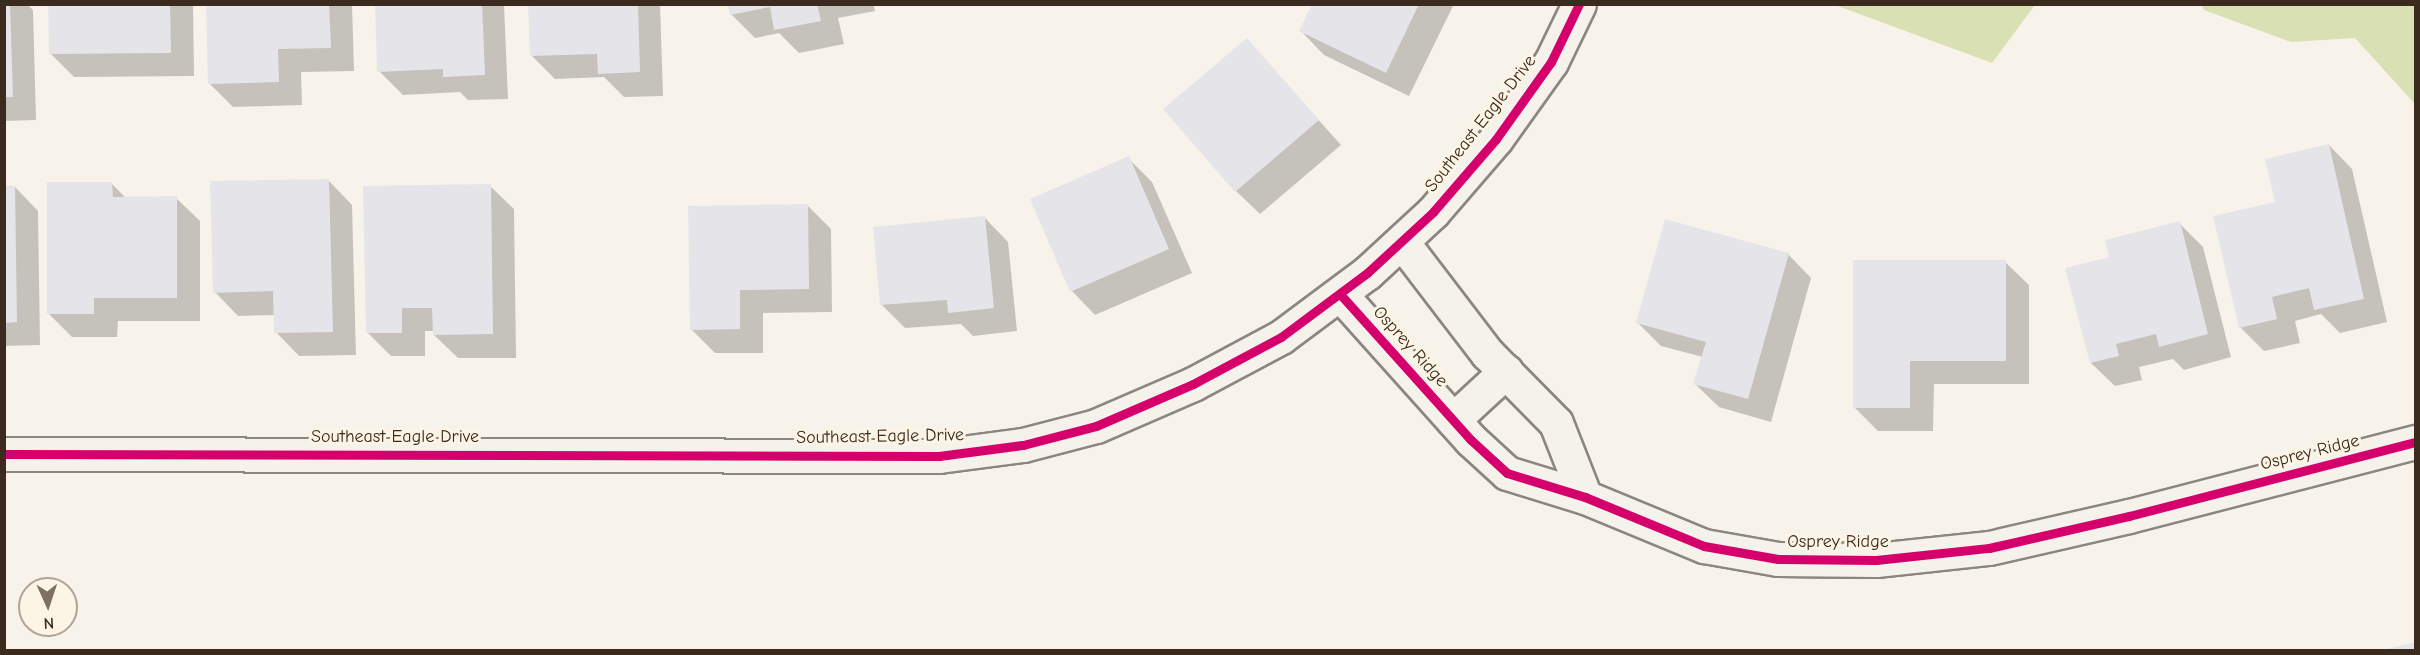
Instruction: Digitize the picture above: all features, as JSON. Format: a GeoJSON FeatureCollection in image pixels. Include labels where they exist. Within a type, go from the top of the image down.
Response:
{"type":"FeatureCollection","features":[{"type":"Feature","properties":{"kind":"street","name":"Southeast Eagle Drive"},"geometry":{"type":"LineString","coordinates":[[4,454],[939,456],[1023,446],[1096,426],[1193,384],[1281,338],[1340,294],[1402,242],[1433,212],[1496,139],[1551,62],[1579,4]]}},
{"type":"Feature","properties":{"kind":"street"},"geometry":{"type":"LineString","coordinates":[[1402,242],[1487,353],[1556,423],[1585,497]]}},
{"type":"Feature","properties":{"kind":"street","name":"Osprey Ridge"},"geometry":{"type":"LineString","coordinates":[[1340,294],[1453,420],[1507,473],[1585,497],[1704,546],[1778,558],[1876,560],[1989,548],[2129,516],[2415,442]]}},
{"type":"Feature","properties":{"kind":"street"},"geometry":{"type":"LineString","coordinates":[[1453,420],[1506,371]]}},
{"type":"Feature","properties":{"kind":"green space"},"geometry":{"type":"Polygon","coordinates":[[[2035,4],[1992,63],[1835,5],[2035,4]]]}},
{"type":"Feature","properties":{"kind":"green space"},"geometry":{"type":"Polygon","coordinates":[[[2201,5],[2415,5],[2415,104],[2355,38],[2291,42],[2204,10],[2201,5]]]}},
{"type":"Feature","properties":{"kind":"building"},"geometry":{"type":"Polygon","coordinates":[[[4,4],[10,4],[13,97],[4,97],[4,4]]]}},
{"type":"Feature","properties":{"kind":"building"},"geometry":{"type":"Polygon","coordinates":[[[48,4],[170,4],[171,53],[49,54],[48,4]]]}},
{"type":"Feature","properties":{"kind":"building"},"geometry":{"type":"Polygon","coordinates":[[[206,4],[329,4],[331,48],[278,49],[279,82],[208,84],[206,4]]]}},
{"type":"Feature","properties":{"kind":"building"},"geometry":{"type":"Polygon","coordinates":[[[375,4],[482,4],[485,75],[443,77],[443,69],[377,72],[375,4]]]}},
{"type":"Feature","properties":{"kind":"building"},"geometry":{"type":"Polygon","coordinates":[[[528,4],[638,4],[640,72],[598,74],[597,54],[530,56],[528,4]]]}},
{"type":"Feature","properties":{"kind":"building"},"geometry":{"type":"Polygon","coordinates":[[[728,4],[817,4],[821,21],[774,30],[770,7],[730,15],[728,4]]]}},
{"type":"Feature","properties":{"kind":"building"},"geometry":{"type":"Polygon","coordinates":[[[1312,4],[1419,4],[1386,73],[1299,31],[1312,4]]]}},
{"type":"Feature","properties":{"kind":"building"},"geometry":{"type":"Polygon","coordinates":[[[1247,38],[1319,120],[1235,192],[1163,109],[1247,38]]]}},
{"type":"Feature","properties":{"kind":"building"},"geometry":{"type":"Polygon","coordinates":[[[2329,144],[2364,299],[2314,310],[2309,288],[2272,297],[2277,319],[2239,328],[2213,216],[2275,202],[2265,159],[2329,144]]]}},
{"type":"Feature","properties":{"kind":"building"},"geometry":{"type":"Polygon","coordinates":[[[1129,156],[1169,249],[1070,292],[1030,199],[1129,156]]]}},
{"type":"Feature","properties":{"kind":"building"},"geometry":{"type":"Polygon","coordinates":[[[329,179],[333,332],[274,333],[273,291],[213,293],[210,181],[329,179]]]}},
{"type":"Feature","properties":{"kind":"building"},"geometry":{"type":"Polygon","coordinates":[[[47,182],[112,182],[113,197],[177,196],[177,298],[94,298],[94,314],[47,314],[47,182]]]}},
{"type":"Feature","properties":{"kind":"building"},"geometry":{"type":"Polygon","coordinates":[[[491,184],[493,334],[433,335],[432,308],[402,308],[402,333],[366,333],[363,186],[491,184]]]}},
{"type":"Feature","properties":{"kind":"building"},"geometry":{"type":"Polygon","coordinates":[[[4,186],[15,186],[17,322],[4,323],[4,186]]]}},
{"type":"Feature","properties":{"kind":"building"},"geometry":{"type":"Polygon","coordinates":[[[808,204],[809,289],[740,290],[740,329],[690,330],[688,206],[808,204]]]}},
{"type":"Feature","properties":{"kind":"building"},"geometry":{"type":"Polygon","coordinates":[[[985,216],[994,308],[948,313],[947,300],[880,305],[873,227],[985,216]]]}},
{"type":"Feature","properties":{"kind":"building"},"geometry":{"type":"Polygon","coordinates":[[[1665,219],[1789,253],[1748,399],[1693,384],[1706,342],[1636,323],[1665,219]]]}},
{"type":"Feature","properties":{"kind":"building"},"geometry":{"type":"Polygon","coordinates":[[[2180,221],[2208,334],[2159,347],[2156,334],[2116,344],[2119,356],[2090,363],[2065,268],[2109,257],[2105,240],[2180,221]]]}},
{"type":"Feature","properties":{"kind":"building"},"geometry":{"type":"Polygon","coordinates":[[[1853,260],[2006,260],[2006,361],[1910,361],[1910,408],[1853,408],[1853,260]]]}},
{"type":"Feature","properties":{"kind":"building"},"geometry":{"type":"Polygon","coordinates":[[[2416,642],[2416,650],[2383,650],[2416,642]]]}},
{"type":"Feature","properties":{"kind":"cycle path"},"geometry":{"type":"LineString","coordinates":[[4,454],[939,456],[1023,445],[1096,426],[1193,384],[1281,337],[1367,273],[1433,212],[1496,139],[1551,62],[1579,4]]}},
{"type":"Feature","properties":{"kind":"cycle path"},"geometry":{"type":"LineString","coordinates":[[1340,294],[1471,440],[1507,473],[1585,497],[1704,546],[1778,559],[1876,560],[1989,548],[2129,516],[2416,442]]}}]}
